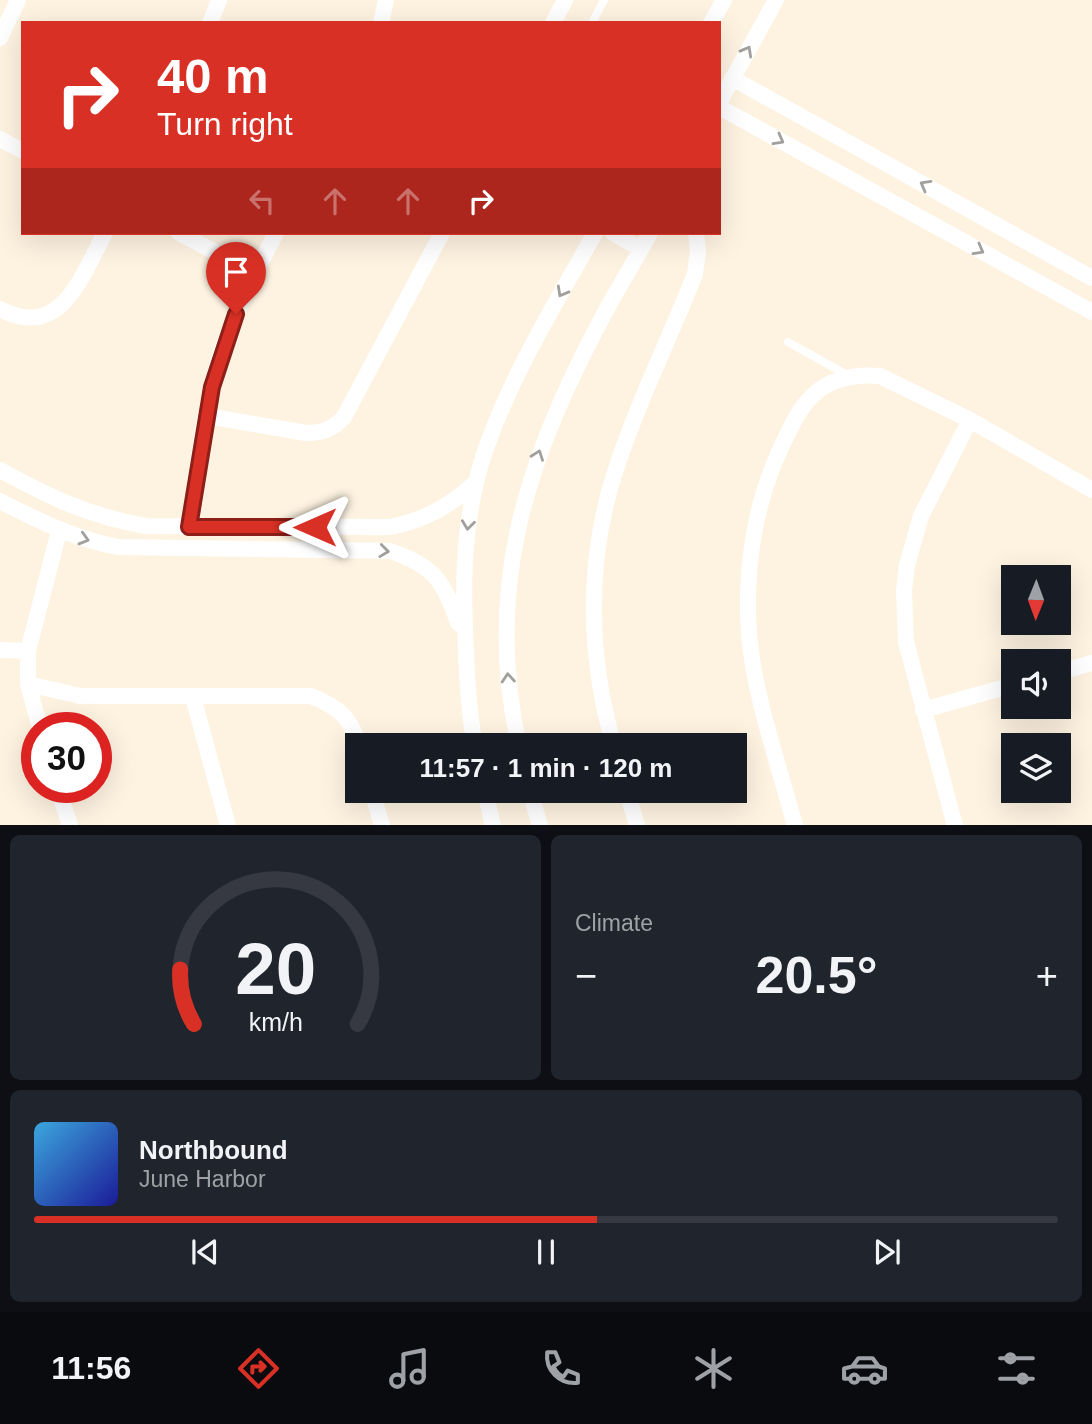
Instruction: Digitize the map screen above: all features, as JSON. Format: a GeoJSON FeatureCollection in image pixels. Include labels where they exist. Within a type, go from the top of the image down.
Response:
{"type":"FeatureCollection","features":[{"type":"Feature","properties":{"kind":"street"},"geometry":{"type":"LineString","coordinates":[[0,38],[18,0]]}},
{"type":"Feature","properties":{"kind":"street"},"geometry":{"type":"LineString","coordinates":[[211,21],[219,0]]}},
{"type":"Feature","properties":{"kind":"street"},"geometry":{"type":"LineString","coordinates":[[381,21],[386,0]]}},
{"type":"Feature","properties":{"kind":"street"},"geometry":{"type":"LineString","coordinates":[[554,21],[565,0]]}},
{"type":"Feature","properties":{"kind":"street"},"geometry":{"type":"LineString","coordinates":[[712,21],[724,0]]}},
{"type":"Feature","properties":{"kind":"street"},"geometry":{"type":"LineString","coordinates":[[721,101],[776,0]]}},
{"type":"Feature","properties":{"kind":"street"},"geometry":{"type":"LineString","coordinates":[[732,78],[1092,278]]}},
{"type":"Feature","properties":{"kind":"street"},"geometry":{"type":"LineString","coordinates":[[721,106],[1092,312]]}},
{"type":"Feature","properties":{"kind":"street"},"geometry":{"type":"LineString","coordinates":[[0,139],[21,150]]}},
{"type":"Feature","properties":{"kind":"street"},"geometry":{"type":"LineString","coordinates":[[0,309],[20,317],[34,318],[59,309],[68,300],[104,235]]}},
{"type":"Feature","properties":{"kind":"street"},"geometry":{"type":"LineString","coordinates":[[183,235],[256,273]]}},
{"type":"Feature","properties":{"kind":"street"},"geometry":{"type":"LineString","coordinates":[[189,527],[206,416],[220,357],[242,300],[275,235]]}},
{"type":"Feature","properties":{"kind":"street"},"geometry":{"type":"LineString","coordinates":[[206,416],[306,433],[317,433],[337,425],[344,417],[441,235]]}},
{"type":"Feature","properties":{"kind":"street"},"geometry":{"type":"LineString","coordinates":[[473,733],[468,694],[464,568],[476,482],[494,427],[519,369],[594,235]]}},
{"type":"Feature","properties":{"kind":"street"},"geometry":{"type":"LineString","coordinates":[[616,235],[641,249]]}},
{"type":"Feature","properties":{"kind":"street"},"geometry":{"type":"LineString","coordinates":[[516,733],[510,704],[506,637],[510,569],[523,502],[544,439],[573,377],[603,316],[649,235]]}},
{"type":"Feature","properties":{"kind":"street"},"geometry":{"type":"LineString","coordinates":[[611,733],[602,697],[595,639],[595,585],[599,540],[606,506],[626,441],[695,274],[698,250],[696,235]]}},
{"type":"Feature","properties":{"kind":"street"},"geometry":{"type":"LineString","coordinates":[[795,825],[753,664],[748,596],[750,557],[767,481],[799,410],[821,389],[849,376],[880,376],[970,420],[1090,486]]}},
{"type":"Feature","properties":{"kind":"street"},"geometry":{"type":"LineString","coordinates":[[955,825],[906,642],[904,591],[907,565],[921,516],[970,420]]}},
{"type":"Feature","properties":{"kind":"street"},"geometry":{"type":"LineString","coordinates":[[0,470],[55,500],[100,516],[146,526],[390,527],[414,522],[437,512],[458,499],[476,482]]}},
{"type":"Feature","properties":{"kind":"street"},"geometry":{"type":"LineString","coordinates":[[0,501],[60,531],[98,543],[138,548],[390,551],[409,557],[427,568],[441,583],[452,601],[466,645]]}},
{"type":"Feature","properties":{"kind":"street"},"geometry":{"type":"LineString","coordinates":[[36,712],[28,684],[28,652],[60,531]]}},
{"type":"Feature","properties":{"kind":"street"},"geometry":{"type":"LineString","coordinates":[[0,650],[28,652]]}},
{"type":"Feature","properties":{"kind":"street"},"geometry":{"type":"LineString","coordinates":[[1071,669],[1092,663]]}},
{"type":"Feature","properties":{"kind":"street"},"geometry":{"type":"LineString","coordinates":[[28,684],[80,696],[311,696],[334,705],[351,723],[355,733]]}},
{"type":"Feature","properties":{"kind":"street"},"geometry":{"type":"LineString","coordinates":[[923,710],[1001,688]]}},
{"type":"Feature","properties":{"kind":"street"},"geometry":{"type":"LineString","coordinates":[[193,697],[228,825]]}},
{"type":"Feature","properties":{"kind":"street"},"geometry":{"type":"LineString","coordinates":[[62,803],[69,825]]}},
{"type":"Feature","properties":{"kind":"street"},"geometry":{"type":"LineString","coordinates":[[376,803],[382,825]]}},
{"type":"Feature","properties":{"kind":"street"},"geometry":{"type":"LineString","coordinates":[[488,803],[493,825]]}},
{"type":"Feature","properties":{"kind":"street"},"geometry":{"type":"LineString","coordinates":[[534,803],[540,825]]}},
{"type":"Feature","properties":{"kind":"street"},"geometry":{"type":"LineString","coordinates":[[631,803],[637,825]]}},
{"type":"Feature","properties":{"kind":"lane"},"geometry":{"type":"LineString","coordinates":[[593,21],[604,0]]}},
{"type":"Feature","properties":{"kind":"lane"},"geometry":{"type":"LineString","coordinates":[[788,342],[849,376]]}},
{"type":"Feature","properties":{"kind":"route"},"geometry":{"type":"LineString","coordinates":[[236,314],[212,387],[189,527],[315,527]]}}]}
